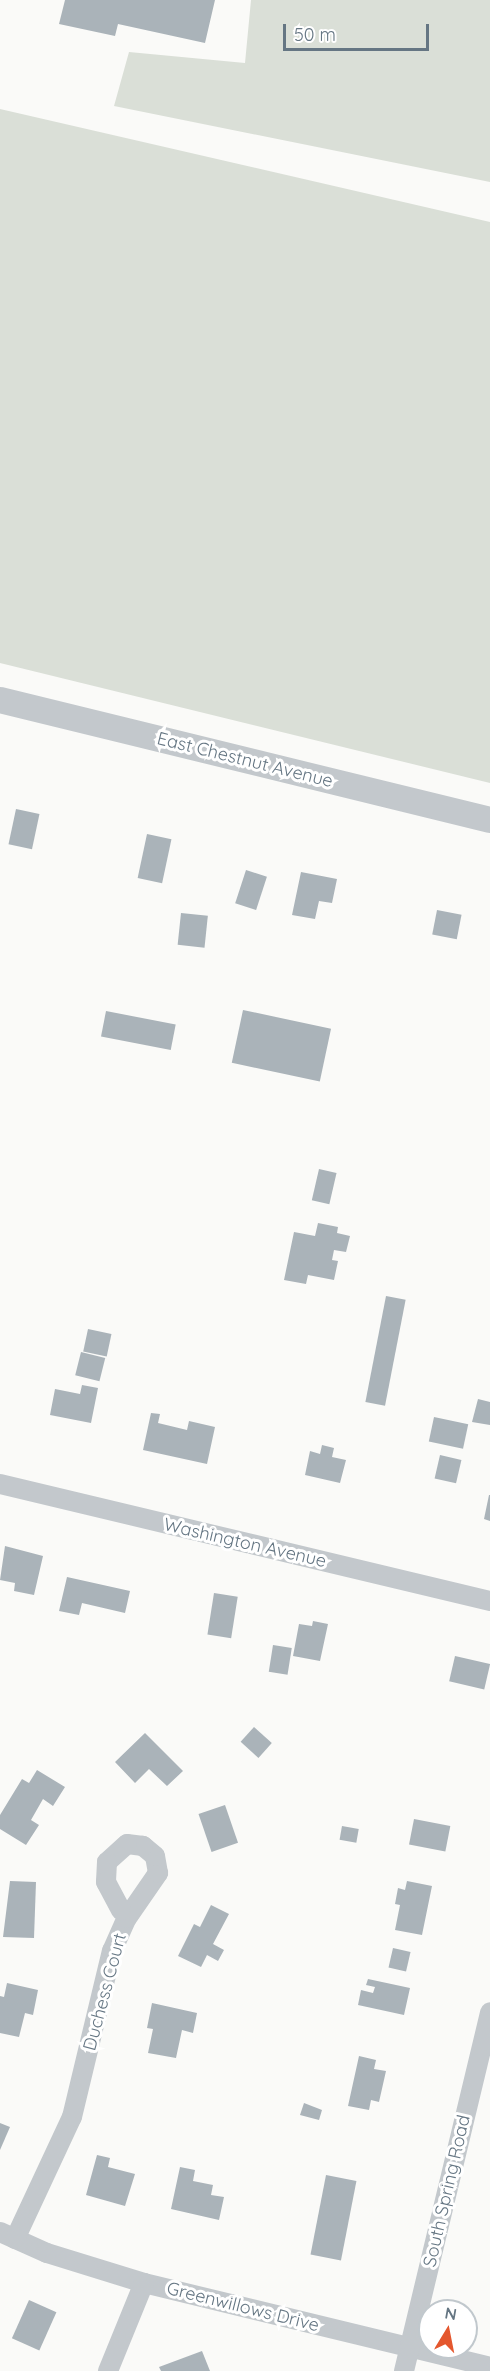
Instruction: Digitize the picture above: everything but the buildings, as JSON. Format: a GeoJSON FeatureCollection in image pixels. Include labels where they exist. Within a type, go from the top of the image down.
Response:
{"type":"FeatureCollection","features":[{"type":"Feature","properties":{"kind":"street","name":"East Chestnut Avenue"},"geometry":{"type":"LineString","coordinates":[[0,700],[490,820]]}},
{"type":"Feature","properties":{"kind":"street","name":"Washington Avenue"},"geometry":{"type":"LineString","coordinates":[[0,1484],[490,1601]]}},
{"type":"Feature","properties":{"kind":"street","name":"Duchess Court"},"geometry":{"type":"LineString","coordinates":[[8,2235],[72,2117],[112,1952],[127,1918],[158,1873],[155,1856],[143,1846],[127,1844],[107,1862],[106,1882],[121,1910]]}},
{"type":"Feature","properties":{"kind":"street","name":"South Spring Road"},"geometry":{"type":"LineString","coordinates":[[404,2371],[490,2012]]}},
{"type":"Feature","properties":{"kind":"street","name":"Greenwillows Drive"},"geometry":{"type":"LineString","coordinates":[[8,2235],[144,2283],[490,2367]]}},
{"type":"Feature","properties":{"kind":"street"},"geometry":{"type":"LineString","coordinates":[[108,2371],[144,2283]]}},
{"type":"Feature","properties":{"kind":"shaded area"},"geometry":{"type":"Polygon","coordinates":[[[251,0],[490,0],[490,182],[114,106],[129,52],[245,63],[251,0]]]}},
{"type":"Feature","properties":{"kind":"shaded area"},"geometry":{"type":"Polygon","coordinates":[[[0,109],[490,222],[490,783],[0,663],[0,109]]]}}]}
